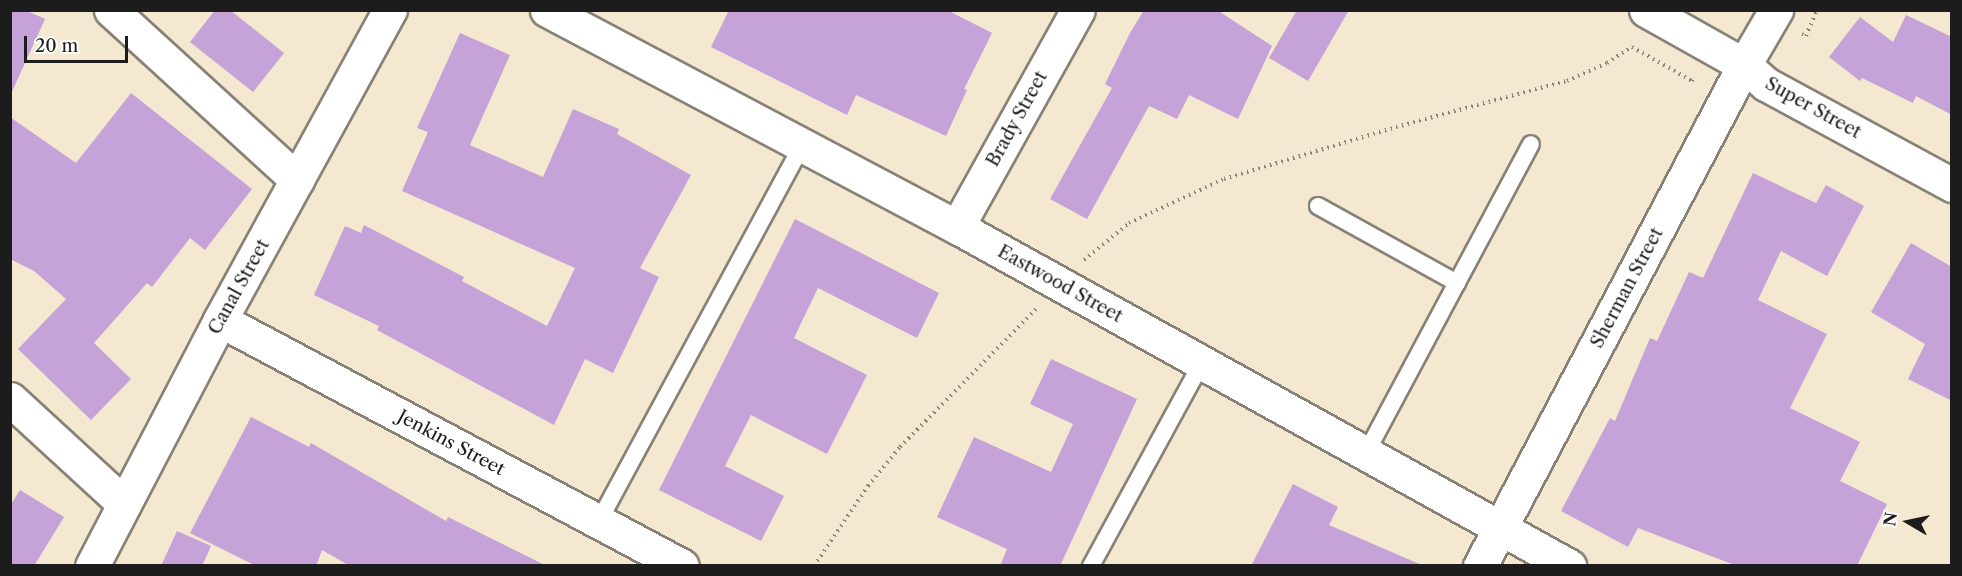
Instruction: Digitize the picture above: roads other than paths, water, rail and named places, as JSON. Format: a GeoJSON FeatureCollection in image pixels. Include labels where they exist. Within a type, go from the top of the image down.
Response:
{"type":"FeatureCollection","features":[{"type":"Feature","properties":{"kind":"street"},"geometry":{"type":"LineString","coordinates":[[111,10],[297,180]]}},
{"type":"Feature","properties":{"kind":"street","name":"Canal Street"},"geometry":{"type":"LineString","coordinates":[[92,566],[220,320],[390,10]]}},
{"type":"Feature","properties":{"kind":"street","name":"Eastwood Street"},"geometry":{"type":"LineString","coordinates":[[548,10],[957,227],[1569,566]]}},
{"type":"Feature","properties":{"kind":"street","name":"Brady Street"},"geometry":{"type":"LineString","coordinates":[[957,227],[1078,10]]}},
{"type":"Feature","properties":{"kind":"street","name":"Super Street"},"geometry":{"type":"LineString","coordinates":[[1646,10],[1744,65],[1766,84],[1952,185]]}},
{"type":"Feature","properties":{"kind":"street","name":"Sherman Street"},"geometry":{"type":"LineString","coordinates":[[1480,566],[1744,65],[1776,10]]}},
{"type":"Feature","properties":{"kind":"street","name":"Jenkins Street"},"geometry":{"type":"LineString","coordinates":[[220,320],[682,566]]}},
{"type":"Feature","properties":{"kind":"street"},"geometry":{"type":"LineString","coordinates":[[10,399],[124,504]]}},
{"type":"Feature","properties":{"kind":"lane"},"geometry":{"type":"LineString","coordinates":[[1366,453],[1531,144]]}},
{"type":"Feature","properties":{"kind":"lane"},"geometry":{"type":"LineString","coordinates":[[599,521],[802,145]]}},
{"type":"Feature","properties":{"kind":"lane"},"geometry":{"type":"LineString","coordinates":[[1318,206],[1457,283]]}},
{"type":"Feature","properties":{"kind":"lane"},"geometry":{"type":"LineString","coordinates":[[1091,566],[1202,362]]}}]}
